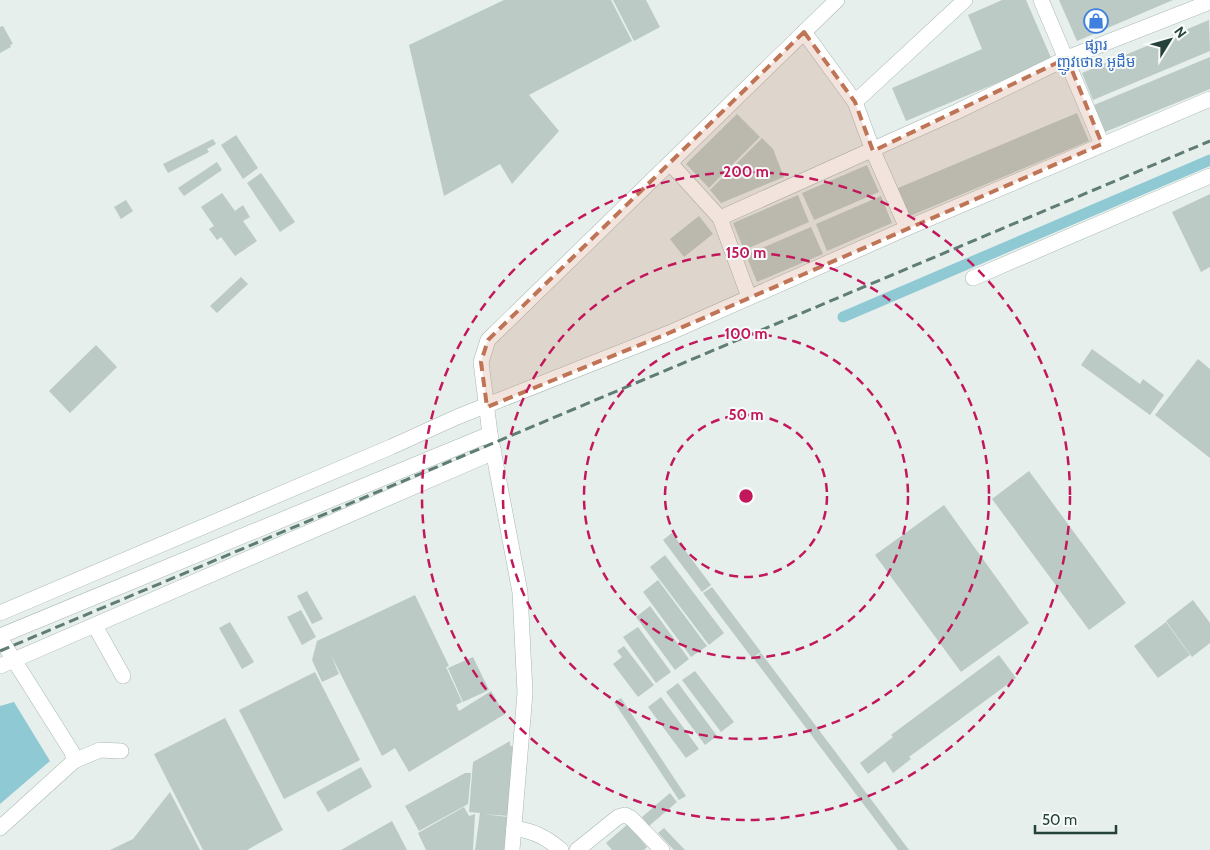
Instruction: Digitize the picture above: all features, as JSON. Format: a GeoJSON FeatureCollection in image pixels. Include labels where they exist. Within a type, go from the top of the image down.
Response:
{"type":"FeatureCollection","features":[{"type":"Feature","properties":{"kind":"street"},"geometry":{"type":"LineString","coordinates":[[512,850],[525,716],[522,620],[520,592],[490,434],[481,362],[488,340],[837,0]]}},
{"type":"Feature","properties":{"kind":"street"},"geometry":{"type":"LineString","coordinates":[[855,102],[965,0]]}},
{"type":"Feature","properties":{"kind":"street"},"geometry":{"type":"LineString","coordinates":[[1041,0],[1102,144]]}},
{"type":"Feature","properties":{"kind":"street"},"geometry":{"type":"LineString","coordinates":[[720,218],[873,151],[1067,58],[1210,2]]}},
{"type":"Feature","properties":{"kind":"street"},"geometry":{"type":"LineString","coordinates":[[804,32],[855,102],[873,151],[907,228]]}},
{"type":"Feature","properties":{"kind":"street"},"geometry":{"type":"LineString","coordinates":[[0,614],[457,417],[487,407],[669,333],[907,228],[1210,99]]}},
{"type":"Feature","properties":{"kind":"street"},"geometry":{"type":"LineString","coordinates":[[670,163],[720,218],[749,297]]}},
{"type":"Feature","properties":{"kind":"street"},"geometry":{"type":"LineString","coordinates":[[972,278],[1210,176]]}},
{"type":"Feature","properties":{"kind":"street"},"geometry":{"type":"LineString","coordinates":[[74,761],[72,752],[6,663],[0,637],[490,434]]}},
{"type":"Feature","properties":{"kind":"street"},"geometry":{"type":"LineString","coordinates":[[6,663],[494,452]]}},
{"type":"Feature","properties":{"kind":"street"},"geometry":{"type":"LineString","coordinates":[[95,626],[123,676]]}},
{"type":"Feature","properties":{"kind":"street"},"geometry":{"type":"LineString","coordinates":[[0,828],[74,761],[100,750],[112,749],[121,752]]}},
{"type":"Feature","properties":{"kind":"street"},"geometry":{"type":"LineString","coordinates":[[577,850],[618,817],[625,815],[662,850]]}},
{"type":"Feature","properties":{"kind":"street"},"geometry":{"type":"LineString","coordinates":[[514,828],[529,830],[547,838],[561,850]]}},
{"type":"Feature","properties":{"kind":"highlighted area"},"geometry":{"type":"Polygon","coordinates":[[[804,32],[855,102],[873,151],[1067,58],[1102,144],[669,333],[487,407],[481,362],[488,340],[804,32]]]}},
{"type":"Feature","properties":{"kind":"water"},"geometry":{"type":"Polygon","coordinates":[[[14,702],[50,761],[0,804],[0,706],[14,702]]]}},
{"type":"Feature","properties":{"kind":"building"},"geometry":{"type":"Polygon","coordinates":[[[504,0],[611,0],[632,41],[529,95],[559,131],[512,184],[500,164],[444,196],[409,45],[504,0]]]}},
{"type":"Feature","properties":{"kind":"building"},"geometry":{"type":"Polygon","coordinates":[[[613,0],[646,0],[660,27],[634,41],[613,0]]]}},
{"type":"Feature","properties":{"kind":"building"},"geometry":{"type":"Polygon","coordinates":[[[1002,0],[1026,0],[1052,60],[906,121],[892,88],[982,49],[968,15],[1002,0]]]}},
{"type":"Feature","properties":{"kind":"building","name":"ផ្សារ ញូវថោន អូដឹម"},"geometry":{"type":"Polygon","coordinates":[[[1059,0],[1173,0],[1077,41],[1059,0]]]}},
{"type":"Feature","properties":{"kind":"building"},"geometry":{"type":"Polygon","coordinates":[[[1209,20],[1210,51],[1093,100],[1082,73],[1209,20]]]}},
{"type":"Feature","properties":{"kind":"building"},"geometry":{"type":"Polygon","coordinates":[[[3,26],[13,44],[0,53],[0,27],[3,26]]]}},
{"type":"Feature","properties":{"kind":"building"},"geometry":{"type":"Polygon","coordinates":[[[1210,57],[1210,89],[1105,132],[1094,105],[1210,57]]]}},
{"type":"Feature","properties":{"kind":"building"},"geometry":{"type":"Polygon","coordinates":[[[1077,113],[1089,141],[910,216],[898,188],[1077,113]]]}},
{"type":"Feature","properties":{"kind":"building"},"geometry":{"type":"Polygon","coordinates":[[[737,114],[760,137],[709,188],[686,164],[737,114]]]}},
{"type":"Feature","properties":{"kind":"building"},"geometry":{"type":"Polygon","coordinates":[[[236,135],[258,168],[243,179],[221,145],[236,135]]]}},
{"type":"Feature","properties":{"kind":"building"},"geometry":{"type":"Polygon","coordinates":[[[762,138],[773,149],[784,177],[721,203],[710,190],[762,138]]]}},
{"type":"Feature","properties":{"kind":"building"},"geometry":{"type":"Polygon","coordinates":[[[213,139],[216,144],[207,149],[209,152],[168,173],[163,164],[213,139]]]}},
{"type":"Feature","properties":{"kind":"building"},"geometry":{"type":"Polygon","coordinates":[[[217,162],[222,170],[184,196],[178,188],[217,162]]]}},
{"type":"Feature","properties":{"kind":"building"},"geometry":{"type":"Polygon","coordinates":[[[867,165],[879,192],[814,220],[802,193],[867,165]]]}},
{"type":"Feature","properties":{"kind":"building"},"geometry":{"type":"Polygon","coordinates":[[[261,173],[295,222],[280,232],[247,183],[261,173]]]}},
{"type":"Feature","properties":{"kind":"building"},"geometry":{"type":"Polygon","coordinates":[[[222,193],[235,211],[243,205],[250,217],[243,221],[257,241],[235,256],[221,237],[217,240],[209,229],[214,226],[201,207],[222,193]]]}},
{"type":"Feature","properties":{"kind":"building"},"geometry":{"type":"Polygon","coordinates":[[[1210,194],[1210,267],[1201,272],[1172,212],[1210,194]]]}},
{"type":"Feature","properties":{"kind":"building"},"geometry":{"type":"Polygon","coordinates":[[[798,195],[809,222],[744,250],[733,223],[798,195]]]}},
{"type":"Feature","properties":{"kind":"building"},"geometry":{"type":"Polygon","coordinates":[[[881,196],[892,223],[827,251],[816,224],[881,196]]]}},
{"type":"Feature","properties":{"kind":"building"},"geometry":{"type":"Polygon","coordinates":[[[126,200],[133,211],[121,219],[114,207],[126,200]]]}},
{"type":"Feature","properties":{"kind":"building"},"geometry":{"type":"Polygon","coordinates":[[[699,216],[713,234],[684,257],[670,239],[699,216]]]}},
{"type":"Feature","properties":{"kind":"building"},"geometry":{"type":"Polygon","coordinates":[[[811,227],[823,254],[757,282],[746,255],[811,227]]]}},
{"type":"Feature","properties":{"kind":"building"},"geometry":{"type":"Polygon","coordinates":[[[241,277],[248,284],[217,313],[210,306],[241,277]]]}},
{"type":"Feature","properties":{"kind":"building"},"geometry":{"type":"Polygon","coordinates":[[[96,345],[117,367],[70,413],[49,391],[96,345]]]}},
{"type":"Feature","properties":{"kind":"building"},"geometry":{"type":"Polygon","coordinates":[[[1092,349],[1140,384],[1143,379],[1164,395],[1150,415],[1081,365],[1092,349]]]}},
{"type":"Feature","properties":{"kind":"building"},"geometry":{"type":"Polygon","coordinates":[[[1198,359],[1210,369],[1210,458],[1155,415],[1198,359]]]}},
{"type":"Feature","properties":{"kind":"building"},"geometry":{"type":"Polygon","coordinates":[[[1029,471],[1126,603],[1089,630],[992,499],[1029,471]]]}},
{"type":"Feature","properties":{"kind":"building"},"geometry":{"type":"Polygon","coordinates":[[[944,505],[1029,623],[961,672],[875,555],[944,505]]]}},
{"type":"Feature","properties":{"kind":"building"},"geometry":{"type":"Polygon","coordinates":[[[672,533],[711,585],[702,592],[663,540],[672,533]]]}},
{"type":"Feature","properties":{"kind":"building"},"geometry":{"type":"Polygon","coordinates":[[[665,555],[724,633],[709,645],[650,567],[665,555]]]}},
{"type":"Feature","properties":{"kind":"building"},"geometry":{"type":"Polygon","coordinates":[[[658,580],[707,646],[691,657],[643,592],[658,580]]]}},
{"type":"Feature","properties":{"kind":"building"},"geometry":{"type":"Polygon","coordinates":[[[712,587],[761,652],[752,658],[703,593],[712,587]]]}},
{"type":"Feature","properties":{"kind":"building"},"geometry":{"type":"Polygon","coordinates":[[[307,591],[323,619],[312,624],[297,596],[307,591]]]}},
{"type":"Feature","properties":{"kind":"building"},"geometry":{"type":"Polygon","coordinates":[[[415,595],[449,666],[446,667],[462,702],[456,705],[459,711],[491,691],[505,714],[409,772],[395,748],[382,756],[331,655],[339,674],[322,682],[312,660],[317,641],[415,595]]]}},
{"type":"Feature","properties":{"kind":"building"},"geometry":{"type":"Polygon","coordinates":[[[1193,600],[1210,623],[1210,643],[1192,657],[1166,621],[1193,600]]]}},
{"type":"Feature","properties":{"kind":"building"},"geometry":{"type":"Polygon","coordinates":[[[650,606],[689,659],[675,670],[636,617],[650,606]]]}},
{"type":"Feature","properties":{"kind":"building"},"geometry":{"type":"Polygon","coordinates":[[[301,610],[316,637],[302,645],[287,617],[301,610]]]}},
{"type":"Feature","properties":{"kind":"building"},"geometry":{"type":"Polygon","coordinates":[[[230,622],[254,662],[242,669],[219,628],[230,622]]]}},
{"type":"Feature","properties":{"kind":"building"},"geometry":{"type":"Polygon","coordinates":[[[1166,622],[1190,655],[1158,678],[1134,646],[1166,622]]]}},
{"type":"Feature","properties":{"kind":"building"},"geometry":{"type":"Polygon","coordinates":[[[638,627],[671,672],[656,683],[623,637],[638,627]]]}},
{"type":"Feature","properties":{"kind":"building"},"geometry":{"type":"Polygon","coordinates":[[[624,646],[654,685],[638,697],[613,664],[622,657],[617,651],[624,646]]]}},
{"type":"Feature","properties":{"kind":"building"},"geometry":{"type":"Polygon","coordinates":[[[761,653],[909,850],[898,850],[754,659],[761,653]]]}},
{"type":"Feature","properties":{"kind":"building"},"geometry":{"type":"Polygon","coordinates":[[[999,655],[1016,678],[909,757],[911,759],[893,773],[885,761],[868,774],[860,763],[893,737],[891,735],[999,655]]]}},
{"type":"Feature","properties":{"kind":"building"},"geometry":{"type":"Polygon","coordinates":[[[473,657],[489,690],[463,702],[448,668],[473,657]]]}},
{"type":"Feature","properties":{"kind":"building"},"geometry":{"type":"Polygon","coordinates":[[[695,671],[734,722],[721,732],[682,680],[695,671]]]}},
{"type":"Feature","properties":{"kind":"building"},"geometry":{"type":"Polygon","coordinates":[[[315,672],[360,760],[284,799],[239,710],[315,672]]]}},
{"type":"Feature","properties":{"kind":"building"},"geometry":{"type":"Polygon","coordinates":[[[678,683],[717,736],[705,745],[666,692],[678,683]]]}},
{"type":"Feature","properties":{"kind":"building"},"geometry":{"type":"Polygon","coordinates":[[[661,697],[699,749],[686,758],[648,707],[661,697]]]}},
{"type":"Feature","properties":{"kind":"building"},"geometry":{"type":"Polygon","coordinates":[[[621,698],[686,796],[679,800],[614,702],[621,698]]]}},
{"type":"Feature","properties":{"kind":"building"},"geometry":{"type":"Polygon","coordinates":[[[225,718],[283,830],[247,850],[203,850],[154,754],[225,718]]]}},
{"type":"Feature","properties":{"kind":"building"},"geometry":{"type":"Polygon","coordinates":[[[510,741],[510,745],[514,748],[509,816],[483,814],[508,817],[505,850],[475,850],[480,813],[469,812],[473,762],[510,741]]]}},
{"type":"Feature","properties":{"kind":"building"},"geometry":{"type":"Polygon","coordinates":[[[361,767],[372,787],[328,812],[316,792],[361,767]]]}},
{"type":"Feature","properties":{"kind":"building"},"geometry":{"type":"Polygon","coordinates":[[[465,773],[471,773],[468,804],[419,831],[405,806],[465,773]]]}},
{"type":"Feature","properties":{"kind":"building"},"geometry":{"type":"Polygon","coordinates":[[[170,792],[200,850],[110,850],[133,839],[170,792]]]}},
{"type":"Feature","properties":{"kind":"building"},"geometry":{"type":"Polygon","coordinates":[[[670,793],[677,802],[649,826],[642,817],[670,793]]]}},
{"type":"Feature","properties":{"kind":"building"},"geometry":{"type":"Polygon","coordinates":[[[464,807],[469,816],[475,814],[473,850],[426,850],[418,833],[464,807]]]}},
{"type":"Feature","properties":{"kind":"building"},"geometry":{"type":"Polygon","coordinates":[[[392,821],[407,850],[341,850],[392,821]]]}},
{"type":"Feature","properties":{"kind":"building"},"geometry":{"type":"Polygon","coordinates":[[[628,824],[647,847],[644,850],[612,850],[606,843],[628,824]]]}},
{"type":"Feature","properties":{"kind":"building"},"geometry":{"type":"Polygon","coordinates":[[[664,828],[685,850],[674,850],[658,833],[664,828]]]}},
{"type":"Feature","properties":{"kind":"waterway"},"geometry":{"type":"LineString","coordinates":[[843,317],[1210,160]]}},
{"type":"Feature","properties":{"kind":"railway"},"geometry":{"type":"LineString","coordinates":[[0,651],[1210,141]]}},
{"type":"Feature","properties":{"kind":"place","name":"ផ្សារ ញូវថោន អូដឹម"},"geometry":{"type":"Point","coordinates":[1096,21]}}]}
